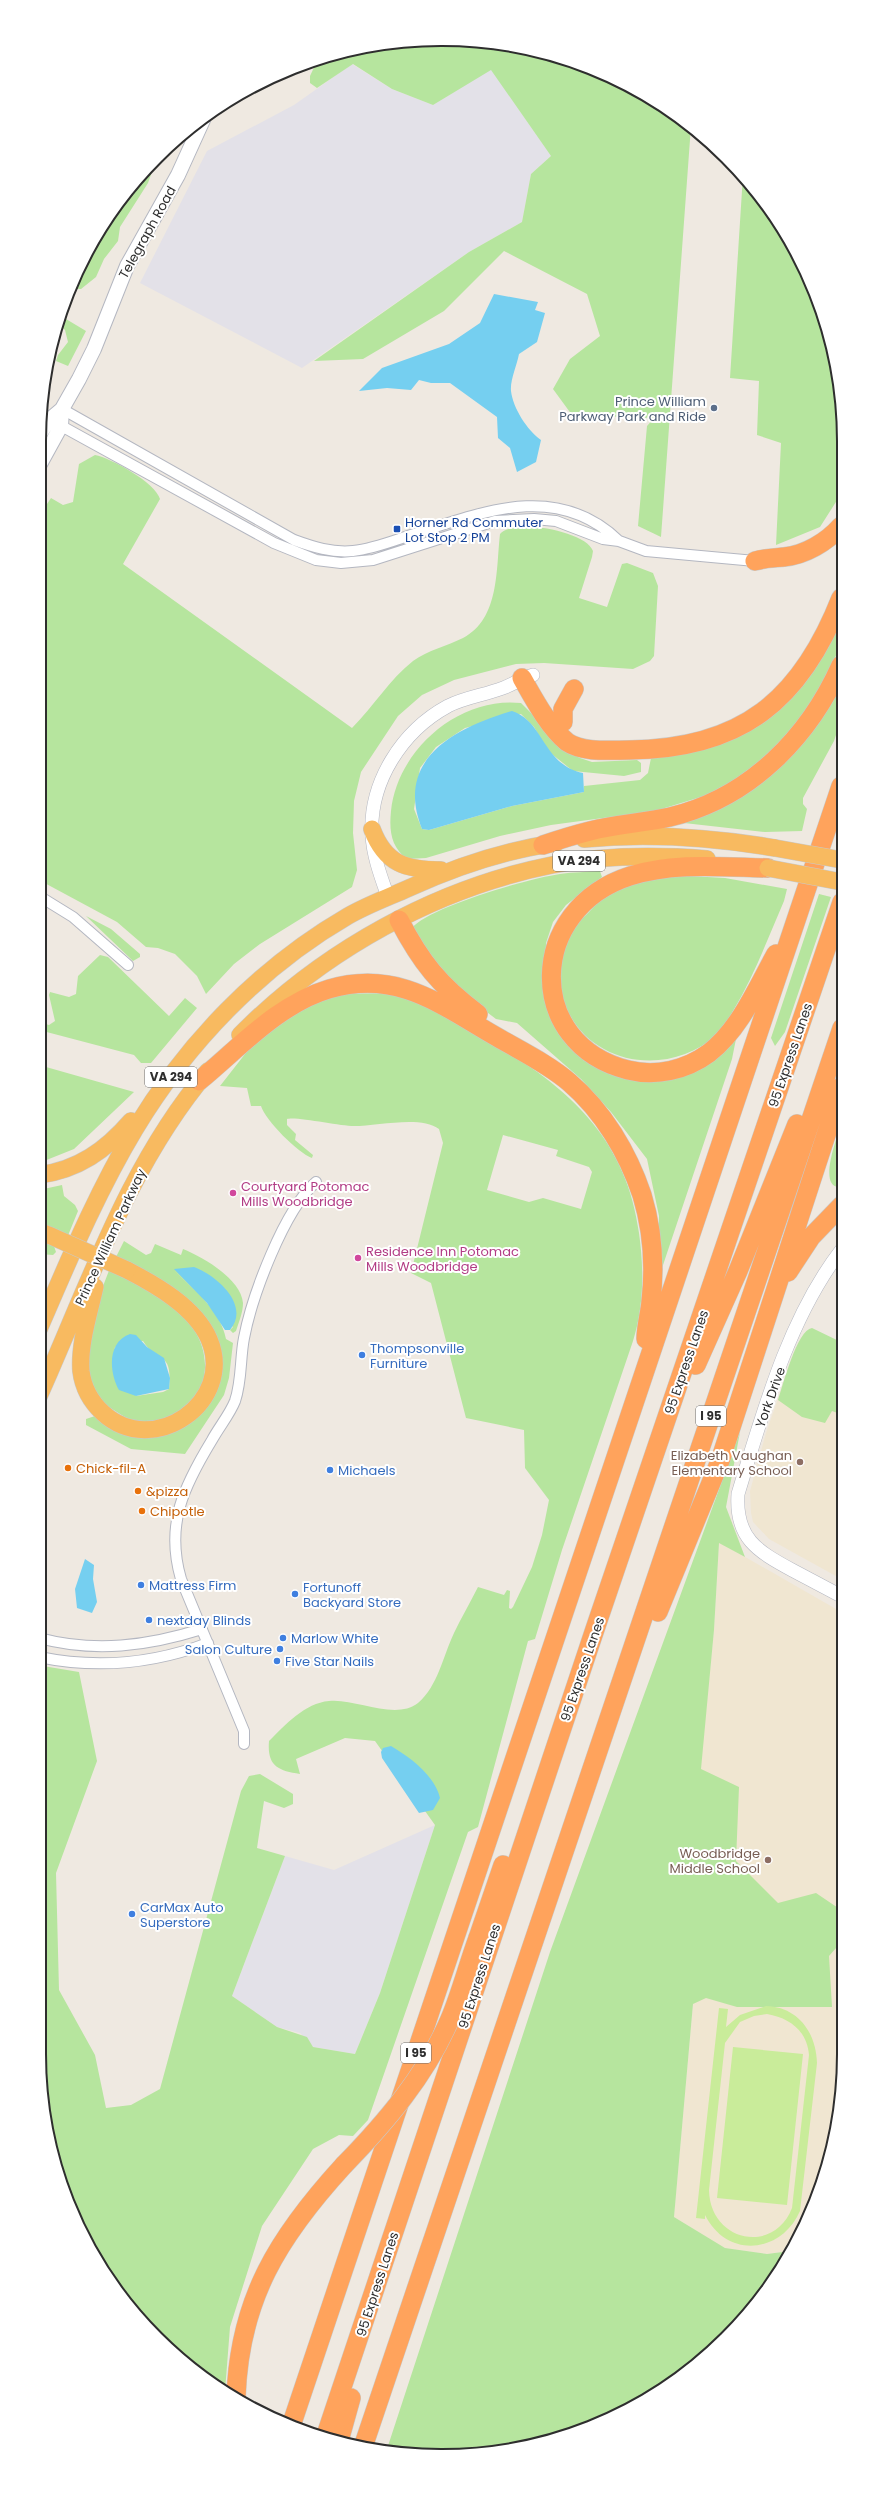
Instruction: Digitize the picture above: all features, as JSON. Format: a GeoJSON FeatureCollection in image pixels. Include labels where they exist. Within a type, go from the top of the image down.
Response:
{"type":"FeatureCollection","features":[{"type":"Feature","properties":{"kind":"highway"},"geometry":{"type":"LineString","coordinates":[[756,561],[765,558],[792,556],[808,550],[826,539],[837,529]]}},
{"type":"Feature","properties":{"kind":"highway"},"geometry":{"type":"LineString","coordinates":[[756,561],[767,566],[796,564],[819,555],[837,542]]}},
{"type":"Feature","properties":{"kind":"highway"},"geometry":{"type":"LineString","coordinates":[[531,683],[554,727],[568,742],[585,748],[599,749],[659,749],[695,744],[718,737],[753,719],[783,695],[799,676],[824,637],[837,607]]}},
{"type":"Feature","properties":{"kind":"highway"},"geometry":{"type":"LineString","coordinates":[[543,845],[590,830],[676,815],[708,804],[732,791],[769,765],[803,731],[818,710],[837,673]]}},
{"type":"Feature","properties":{"kind":"highway"},"geometry":{"type":"LineString","coordinates":[[531,683],[573,732],[599,749]]}},
{"type":"Feature","properties":{"kind":"highway"},"geometry":{"type":"LineString","coordinates":[[563,722],[563,709],[574,689]]}},
{"type":"Feature","properties":{"kind":"highway","name":"I 95"},"geometry":{"type":"LineString","coordinates":[[293,2420],[647,1360],[837,798]]}},
{"type":"Feature","properties":{"kind":"highway"},"geometry":{"type":"LineString","coordinates":[[372,828],[382,850],[399,864],[419,870],[450,870]]}},
{"type":"Feature","properties":{"kind":"highway","name":"Prince William Parkway"},"geometry":{"type":"LineString","coordinates":[[46,1314],[119,1156],[135,1128],[183,1060],[224,1012],[290,955],[349,915],[450,870],[543,845],[616,836],[687,836],[775,848],[837,859]]}},
{"type":"Feature","properties":{"kind":"highway","name":"Prince William Parkway"},"geometry":{"type":"LineString","coordinates":[[46,1380],[103,1250],[142,1166],[164,1130],[199,1081],[251,1024],[301,981],[328,961],[399,920],[462,891],[492,880],[522,872],[577,862],[632,857],[712,859],[837,881]]}},
{"type":"Feature","properties":{"kind":"highway"},"geometry":{"type":"LineString","coordinates":[[768,868],[690,867],[660,869],[629,877],[586,899],[563,928],[554,948],[552,962],[553,992],[564,1021],[575,1039],[592,1054],[617,1067],[653,1073],[674,1070],[694,1063],[720,1044],[730,1032],[797,919]]}},
{"type":"Feature","properties":{"kind":"highway"},"geometry":{"type":"LineString","coordinates":[[388,897],[413,948],[435,977],[468,1006],[570,1083],[601,1117],[625,1155],[640,1190],[652,1247],[651,1300],[646,1331],[647,1360]]}},
{"type":"Feature","properties":{"kind":"highway","name":"95 Express Lanes"},"geometry":{"type":"LineString","coordinates":[[327,2432],[595,1629],[837,917]]}},
{"type":"Feature","properties":{"kind":"highway"},"geometry":{"type":"LineString","coordinates":[[199,1081],[278,1015],[300,1001],[329,989],[369,984],[405,988],[429,997],[546,1066]]}},
{"type":"Feature","properties":{"kind":"highway"},"geometry":{"type":"LineString","coordinates":[[647,1476],[738,1271],[837,1025]]}},
{"type":"Feature","properties":{"kind":"highway","name":"I 95"},"geometry":{"type":"LineString","coordinates":[[365,2441],[496,2047],[581,1805],[837,1043]]}},
{"type":"Feature","properties":{"kind":"highway"},"geometry":{"type":"LineString","coordinates":[[46,1174],[64,1170],[101,1152],[120,1135],[183,1060]]}},
{"type":"Feature","properties":{"kind":"highway"},"geometry":{"type":"LineString","coordinates":[[581,1805],[609,1742],[637,1663],[720,1461],[837,1101]]}},
{"type":"Feature","properties":{"kind":"highway"},"geometry":{"type":"LineString","coordinates":[[758,1341],[786,1276],[796,1258],[811,1237],[837,1211]]}},
{"type":"Feature","properties":{"kind":"highway"},"geometry":{"type":"LineString","coordinates":[[46,1234],[101,1259],[127,1270],[154,1285],[189,1313],[202,1328],[212,1349],[214,1372],[207,1394],[200,1404],[184,1419],[162,1429],[138,1430],[115,1422],[98,1408],[84,1386],[81,1365],[85,1333],[101,1259],[103,1250]]}},
{"type":"Feature","properties":{"kind":"highway"},"geometry":{"type":"LineString","coordinates":[[236,2391],[237,2373],[244,2330],[264,2276],[291,2228],[344,2165],[390,2114],[425,2066],[450,2019],[529,1789],[595,1629]]}},
{"type":"Feature","properties":{"kind":"highway"},"geometry":{"type":"LineString","coordinates":[[340,2436],[388,2249]]}},
{"type":"Feature","properties":{"kind":"main road","name":"Telegraph Road"},"geometry":{"type":"LineString","coordinates":[[46,447],[55,423],[94,349],[127,266],[178,175],[197,131]]}},
{"type":"Feature","properties":{"kind":"main road","name":"Telegraph Road"},"geometry":{"type":"LineString","coordinates":[[46,429],[55,423]]}},
{"type":"Feature","properties":{"kind":"street"},"geometry":{"type":"LineString","coordinates":[[62,409],[294,540],[317,548],[345,551],[368,548],[490,510],[535,506],[559,509],[584,517],[605,528],[619,541]]}},
{"type":"Feature","properties":{"kind":"street"},"geometry":{"type":"LineString","coordinates":[[55,423],[274,543],[316,560],[341,563],[373,560],[478,526],[506,519],[556,521],[603,539],[619,541],[640,550],[662,554],[756,561]]}},
{"type":"Feature","properties":{"kind":"street"},"geometry":{"type":"LineString","coordinates":[[388,897],[376,858],[372,828],[374,801],[379,785],[393,758],[413,732],[449,706],[504,688],[531,683]]}},
{"type":"Feature","properties":{"kind":"street"},"geometry":{"type":"LineString","coordinates":[[46,900],[73,917],[128,965]]}},
{"type":"Feature","properties":{"kind":"street"},"geometry":{"type":"LineString","coordinates":[[244,1744],[244,1731],[181,1579],[175,1557],[175,1530],[179,1506],[198,1463],[235,1401],[244,1338],[256,1294],[274,1249],[301,1200],[316,1182]]}},
{"type":"Feature","properties":{"kind":"street","name":"York Drive"},"geometry":{"type":"LineString","coordinates":[[837,1256],[815,1287],[800,1317],[759,1425],[738,1494],[737,1505],[742,1528],[756,1548],[765,1555],[837,1594]]}},
{"type":"Feature","properties":{"kind":"street"},"geometry":{"type":"LineString","coordinates":[[46,1640],[76,1646],[120,1646],[166,1640],[202,1629]]}},
{"type":"Feature","properties":{"kind":"street"},"geometry":{"type":"LineString","coordinates":[[46,1658],[88,1664],[121,1663],[163,1657],[208,1643]]}},
{"type":"Feature","properties":{"kind":"shaded area"},"geometry":{"type":"Polygon","coordinates":[[[352,64],[392,89],[433,105],[491,69],[551,156],[531,174],[522,222],[469,252],[302,368],[140,283],[207,151],[294,105],[352,64]]]}},
{"type":"Feature","properties":{"kind":"shaded area","name":"Elizabeth Vaughan Elementary School"},"geometry":{"type":"Polygon","coordinates":[[[796,1347],[837,1361],[837,1577],[769,1539],[753,1522],[750,1491],[766,1433],[796,1347]]]}},
{"type":"Feature","properties":{"kind":"shaded area","name":"Woodbridge Middle School"},"geometry":{"type":"Polygon","coordinates":[[[719,1542],[837,1610],[837,2054],[834,2105],[824,2156],[807,2205],[783,2252],[767,2254],[724,2248],[674,2217],[693,2004],[697,1802],[714,1630],[719,1542]]]}},
{"type":"Feature","properties":{"kind":"shaded area"},"geometry":{"type":"Polygon","coordinates":[[[435,1825],[380,1993],[355,2054],[313,2047],[300,2033],[277,2027],[232,1996],[285,1856],[334,1870],[435,1825]]]}},
{"type":"Feature","properties":{"kind":"green space"},"geometry":{"type":"Polygon","coordinates":[[[442,46],[493,49],[544,59],[593,76],[639,99],[690,135],[661,537],[638,526],[647,426],[654,418],[572,415],[553,389],[570,359],[600,336],[587,294],[504,251],[444,311],[363,359],[314,361],[469,252],[522,222],[531,174],[551,156],[491,70],[433,105],[392,89],[353,64],[317,88],[310,83],[310,76],[314,67],[339,59],[390,49],[442,46]]]}},
{"type":"Feature","properties":{"kind":"green space"},"geometry":{"type":"Polygon","coordinates":[[[152,173],[148,183],[120,227],[118,241],[104,259],[96,277],[81,289],[76,289],[99,244],[128,201],[152,173]]]}},
{"type":"Feature","properties":{"kind":"green space"},"geometry":{"type":"Polygon","coordinates":[[[742,185],[770,222],[784,244],[807,290],[824,339],[834,390],[837,442],[837,500],[820,527],[776,545],[781,443],[757,435],[759,381],[730,378],[742,185]]]}},
{"type":"Feature","properties":{"kind":"green space"},"geometry":{"type":"Polygon","coordinates":[[[65,319],[86,331],[68,366],[56,361],[58,355],[68,342],[65,330],[63,328],[65,319]]]}},
{"type":"Feature","properties":{"kind":"green space"},"geometry":{"type":"Polygon","coordinates":[[[95,455],[102,457],[122,466],[142,479],[157,493],[160,499],[123,564],[352,728],[397,676],[413,661],[425,654],[463,638],[475,629],[484,619],[494,592],[500,534],[507,529],[533,527],[549,529],[577,538],[588,544],[593,551],[592,557],[579,598],[607,607],[622,564],[627,563],[653,573],[658,586],[654,656],[650,661],[633,669],[544,663],[516,664],[454,680],[422,695],[398,716],[361,772],[354,801],[353,833],[357,870],[352,887],[260,944],[234,964],[206,994],[197,976],[175,954],[158,948],[146,947],[117,922],[46,884],[46,506],[51,498],[63,505],[73,502],[79,464],[95,455]]]}},
{"type":"Feature","properties":{"kind":"green space"},"geometry":{"type":"Polygon","coordinates":[[[837,619],[837,653],[816,698],[798,722],[766,756],[733,781],[704,796],[655,811],[551,825],[500,836],[426,858],[407,859],[397,849],[392,838],[390,825],[391,811],[396,789],[405,768],[418,749],[435,732],[454,718],[475,708],[498,703],[521,703],[571,753],[592,762],[637,760],[641,763],[641,772],[624,776],[573,771],[548,751],[534,727],[521,714],[465,728],[436,747],[420,768],[414,809],[422,829],[429,830],[512,806],[584,792],[584,786],[640,780],[648,773],[651,758],[736,733],[837,619]]]}},
{"type":"Feature","properties":{"kind":"green space"},"geometry":{"type":"Polygon","coordinates":[[[837,689],[837,732],[834,741],[803,798],[803,804],[807,809],[802,831],[765,832],[684,823],[681,819],[719,805],[837,689]]]}},
{"type":"Feature","properties":{"kind":"green space"},"geometry":{"type":"Polygon","coordinates":[[[600,871],[602,877],[566,905],[553,922],[546,943],[545,988],[550,1008],[627,1076],[736,1039],[732,1059],[658,1280],[659,1216],[647,1159],[611,1112],[581,1079],[517,1023],[496,1019],[463,994],[450,981],[411,929],[421,920],[437,912],[458,903],[505,887],[560,874],[600,871]]]}},
{"type":"Feature","properties":{"kind":"green space"},"geometry":{"type":"Polygon","coordinates":[[[671,875],[725,878],[787,889],[784,901],[754,971],[741,998],[718,1034],[695,1050],[670,1058],[645,1060],[620,1056],[598,1046],[580,1029],[566,1007],[559,980],[558,960],[560,946],[564,937],[570,930],[612,888],[631,882],[671,875]]]}},
{"type":"Feature","properties":{"kind":"green space"},"geometry":{"type":"Polygon","coordinates":[[[819,894],[831,897],[785,1032],[775,1046],[771,1038],[819,894]]]}},
{"type":"Feature","properties":{"kind":"green space"},"geometry":{"type":"Polygon","coordinates":[[[86,916],[111,929],[140,954],[140,957],[133,961],[86,916]]]}},
{"type":"Feature","properties":{"kind":"green space"},"geometry":{"type":"Polygon","coordinates":[[[100,955],[108,957],[169,1016],[185,998],[197,1008],[151,1063],[141,1063],[134,1055],[46,1032],[46,1024],[49,1025],[55,1021],[49,995],[50,992],[69,997],[76,994],[78,976],[100,955]]]}},
{"type":"Feature","properties":{"kind":"green space"},"geometry":{"type":"Polygon","coordinates":[[[402,993],[519,1059],[554,1084],[584,1113],[609,1147],[628,1186],[641,1247],[642,1287],[637,1328],[562,1550],[535,1639],[528,1641],[478,1827],[468,1832],[368,2120],[353,2136],[339,2135],[313,2149],[262,2226],[230,2327],[226,2384],[181,2351],[144,2314],[128,2294],[99,2251],[87,2228],[76,2205],[59,2156],[49,2105],[46,2054],[46,1666],[79,1672],[97,1761],[56,1873],[59,1990],[95,2055],[106,2108],[131,2105],[160,2089],[241,1791],[249,1776],[260,1774],[293,1794],[293,1804],[284,1808],[264,1801],[257,1848],[285,1856],[232,1996],[277,2027],[307,2037],[313,2047],[355,2054],[380,1993],[435,1825],[375,1741],[345,1738],[296,1759],[300,1774],[285,1771],[275,1765],[270,1756],[269,1741],[304,1710],[320,1703],[339,1701],[375,1708],[398,1710],[409,1708],[418,1703],[431,1688],[454,1633],[478,1587],[504,1595],[507,1590],[510,1591],[509,1608],[511,1609],[513,1607],[532,1567],[542,1535],[549,1500],[525,1468],[524,1430],[466,1418],[431,1283],[411,1273],[443,1143],[439,1129],[431,1125],[410,1122],[354,1126],[292,1118],[287,1119],[287,1125],[296,1134],[295,1140],[313,1155],[312,1158],[299,1150],[275,1127],[261,1106],[251,1106],[247,1088],[220,1086],[256,1040],[323,994],[402,993]],[[503,1135],[487,1190],[529,1202],[543,1198],[581,1209],[592,1172],[589,1167],[556,1156],[558,1150],[503,1135]]]}},
{"type":"Feature","properties":{"kind":"green space"},"geometry":{"type":"Polygon","coordinates":[[[46,1067],[134,1092],[74,1149],[46,1160],[46,1067]]]}},
{"type":"Feature","properties":{"kind":"green space"},"geometry":{"type":"Polygon","coordinates":[[[837,1138],[837,1186],[834,1186],[830,1180],[829,1171],[837,1138]]]}},
{"type":"Feature","properties":{"kind":"green space"},"geometry":{"type":"Polygon","coordinates":[[[62,1185],[64,1196],[75,1205],[78,1211],[67,1238],[46,1229],[46,1188],[62,1185]]]}},
{"type":"Feature","properties":{"kind":"green space"},"geometry":{"type":"Polygon","coordinates":[[[124,1241],[146,1255],[151,1253],[155,1244],[181,1255],[183,1249],[201,1257],[228,1277],[241,1294],[243,1303],[241,1317],[236,1331],[233,1333],[230,1330],[233,1327],[201,1296],[219,1319],[226,1339],[233,1343],[229,1378],[224,1395],[185,1454],[131,1449],[86,1425],[86,1419],[95,1416],[119,1432],[198,1413],[215,1343],[115,1259],[124,1241]]]}},
{"type":"Feature","properties":{"kind":"green space"},"geometry":{"type":"Polygon","coordinates":[[[46,1242],[54,1246],[56,1252],[53,1255],[46,1254],[46,1242]]]}},
{"type":"Feature","properties":{"kind":"green space"},"geometry":{"type":"Polygon","coordinates":[[[110,1268],[127,1276],[161,1297],[177,1309],[190,1324],[200,1340],[205,1357],[204,1377],[200,1391],[178,1416],[175,1418],[136,1424],[96,1399],[86,1378],[93,1312],[110,1268]],[[143,1341],[115,1347],[112,1365],[136,1396],[163,1392],[169,1389],[170,1376],[169,1368],[166,1362],[148,1348],[143,1341]]]}},
{"type":"Feature","properties":{"kind":"green space"},"geometry":{"type":"Polygon","coordinates":[[[812,1328],[837,1340],[837,1413],[832,1411],[825,1423],[802,1417],[778,1400],[791,1359],[806,1331],[812,1328]]]}},
{"type":"Feature","properties":{"kind":"green space"},"geometry":{"type":"Polygon","coordinates":[[[740,1432],[726,1507],[745,1557],[719,1543],[714,1630],[701,1769],[739,1787],[736,1861],[778,1903],[816,1893],[837,1907],[837,1947],[829,1956],[832,2007],[737,2007],[706,1998],[693,2004],[674,2217],[725,2248],[767,2254],[783,2252],[755,2294],[739,2314],[702,2351],[661,2382],[616,2408],[593,2419],[544,2436],[493,2446],[442,2449],[388,2446],[550,1952],[740,1432]]]}},
{"type":"Feature","properties":{"kind":"green space"},"geometry":{"type":"Polygon","coordinates":[[[766,2006],[777,2007],[796,2016],[809,2032],[816,2052],[817,2063],[800,2211],[791,2225],[780,2236],[767,2243],[754,2246],[740,2244],[726,2239],[715,2229],[705,2215],[705,2219],[696,2218],[719,2008],[728,2009],[726,2027],[740,2015],[766,2006]],[[767,2014],[754,2016],[740,2022],[725,2043],[709,2190],[712,2208],[720,2221],[731,2231],[744,2236],[758,2237],[772,2232],[783,2223],[792,2208],[809,2055],[805,2039],[796,2027],[790,2022],[767,2014]]]}},
{"type":"Feature","properties":{"kind":"green space"},"geometry":{"type":"Polygon","coordinates":[[[733,2047],[803,2054],[787,2205],[717,2198],[733,2047]]]}},
{"type":"Feature","properties":{"kind":"water"},"geometry":{"type":"Polygon","coordinates":[[[494,294],[538,302],[535,310],[545,313],[537,342],[519,354],[512,382],[512,398],[518,411],[526,425],[541,440],[536,462],[517,472],[510,448],[498,438],[497,417],[450,383],[431,383],[419,380],[411,390],[387,388],[359,391],[382,368],[449,344],[480,323],[494,294]]]}},
{"type":"Feature","properties":{"kind":"water"},"geometry":{"type":"Polygon","coordinates":[[[512,711],[523,716],[531,724],[551,753],[560,761],[570,768],[583,773],[584,792],[512,806],[429,830],[422,829],[415,805],[416,783],[423,765],[435,750],[451,737],[491,718],[512,711]]]}},
{"type":"Feature","properties":{"kind":"water"},"geometry":{"type":"Polygon","coordinates":[[[194,1267],[203,1271],[221,1284],[234,1301],[236,1311],[235,1320],[230,1330],[225,1330],[207,1303],[174,1269],[194,1267]]]}},
{"type":"Feature","properties":{"kind":"water"},"geometry":{"type":"Polygon","coordinates":[[[130,1334],[136,1335],[147,1347],[164,1358],[170,1378],[169,1389],[136,1396],[119,1390],[113,1375],[112,1358],[117,1344],[130,1334]]]}},
{"type":"Feature","properties":{"kind":"water"},"geometry":{"type":"Polygon","coordinates":[[[85,1559],[94,1565],[93,1579],[97,1602],[92,1613],[77,1608],[75,1589],[85,1559]]]}},
{"type":"Feature","properties":{"kind":"water"},"geometry":{"type":"Polygon","coordinates":[[[391,1746],[414,1761],[433,1782],[440,1798],[433,1810],[419,1813],[382,1758],[381,1752],[383,1748],[391,1746]]]}},
{"type":"Feature","properties":{"kind":"place","name":"Prince William Parkway Park and Ride"},"geometry":{"type":"Point","coordinates":[714,408]}},
{"type":"Feature","properties":{"kind":"place","name":"Horner Rd Commuter Lot Stop 2 PM"},"geometry":{"type":"Point","coordinates":[397,529]}},
{"type":"Feature","properties":{"kind":"place","name":"Courtyard Potomac Mills Woodbridge"},"geometry":{"type":"Point","coordinates":[233,1193]}},
{"type":"Feature","properties":{"kind":"place","name":"Residence Inn Potomac Mills Woodbridge"},"geometry":{"type":"Point","coordinates":[358,1258]}},
{"type":"Feature","properties":{"kind":"place","name":"Thompsonville Furniture"},"geometry":{"type":"Point","coordinates":[362,1355]}},
{"type":"Feature","properties":{"kind":"place","name":"Elizabeth Vaughan Elementary School"},"geometry":{"type":"Point","coordinates":[800,1462]}},
{"type":"Feature","properties":{"kind":"place","name":"Chick-fil-A"},"geometry":{"type":"Point","coordinates":[68,1468]}},
{"type":"Feature","properties":{"kind":"place","name":"Michaels"},"geometry":{"type":"Point","coordinates":[330,1470]}},
{"type":"Feature","properties":{"kind":"place","name":"&pizza"},"geometry":{"type":"Point","coordinates":[138,1491]}},
{"type":"Feature","properties":{"kind":"place","name":"Chipotle"},"geometry":{"type":"Point","coordinates":[142,1511]}},
{"type":"Feature","properties":{"kind":"place","name":"Mattress Firm"},"geometry":{"type":"Point","coordinates":[141,1585]}},
{"type":"Feature","properties":{"kind":"place","name":"Fortunoff Backyard Store"},"geometry":{"type":"Point","coordinates":[295,1594]}},
{"type":"Feature","properties":{"kind":"place","name":"nextday Blinds"},"geometry":{"type":"Point","coordinates":[149,1620]}},
{"type":"Feature","properties":{"kind":"place","name":"Marlow White"},"geometry":{"type":"Point","coordinates":[283,1638]}},
{"type":"Feature","properties":{"kind":"place","name":"Salon Culture"},"geometry":{"type":"Point","coordinates":[280,1649]}},
{"type":"Feature","properties":{"kind":"place","name":"Five Star Nails"},"geometry":{"type":"Point","coordinates":[277,1661]}},
{"type":"Feature","properties":{"kind":"place","name":"Woodbridge Middle School"},"geometry":{"type":"Point","coordinates":[768,1860]}},
{"type":"Feature","properties":{"kind":"place","name":"CarMax Auto Superstore"},"geometry":{"type":"Point","coordinates":[132,1914]}}]}
